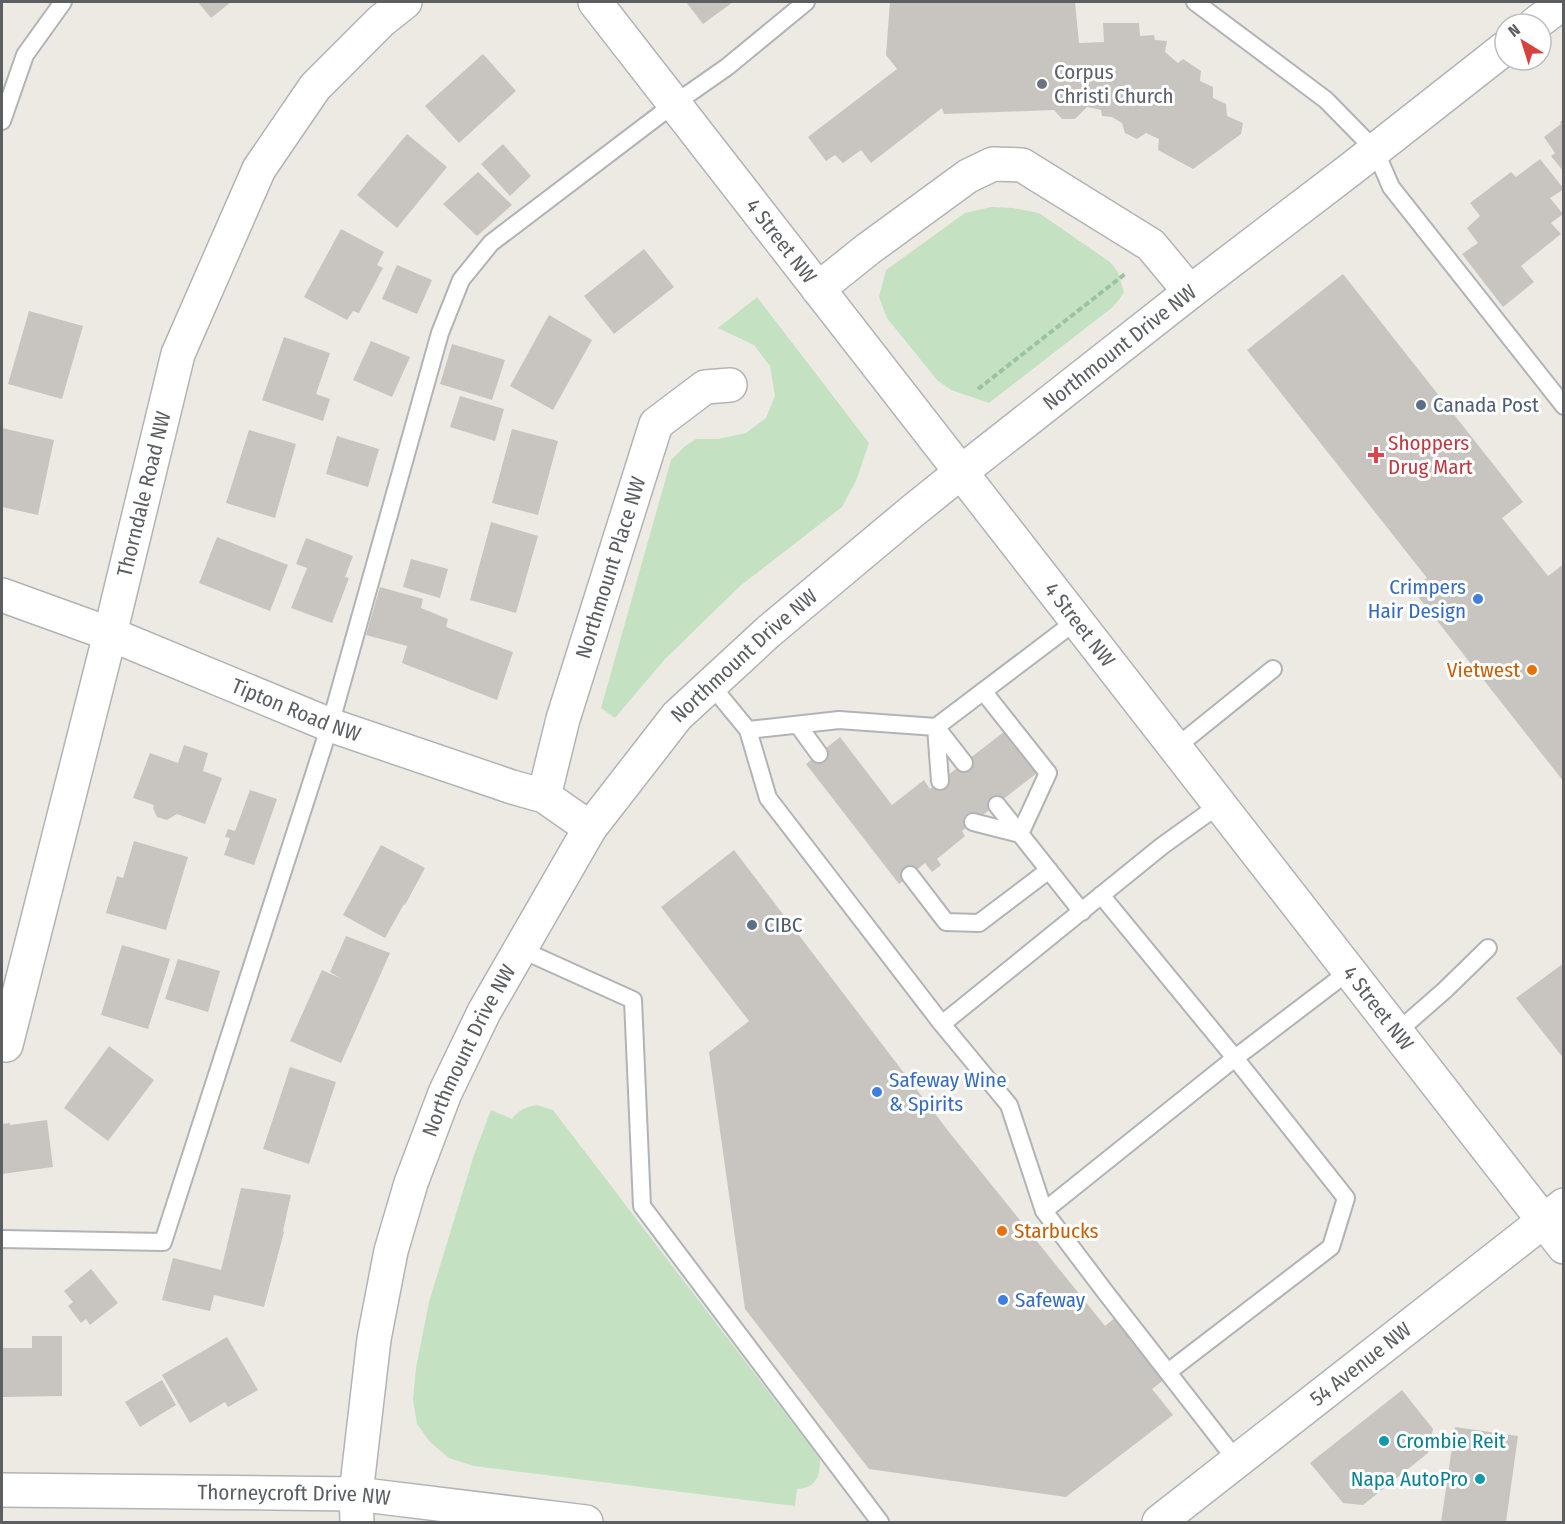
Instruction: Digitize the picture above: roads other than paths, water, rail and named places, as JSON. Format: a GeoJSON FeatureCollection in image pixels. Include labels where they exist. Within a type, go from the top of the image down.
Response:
{"type":"FeatureCollection","features":[{"type":"Feature","properties":{"kind":"street","name":"Thorndale Road NW"},"geometry":{"type":"LineString","coordinates":[[6,1045],[178,354],[259,169],[315,87],[381,21],[405,2]]}},
{"type":"Feature","properties":{"kind":"street","name":"4 Street NW"},"geometry":{"type":"LineString","coordinates":[[594,2],[1348,972],[1553,1213],[1563,1247]]}},
{"type":"Feature","properties":{"kind":"street"},"geometry":{"type":"LineString","coordinates":[[1550,12],[1563,2]]}},
{"type":"Feature","properties":{"kind":"street","name":"Northmount Drive NW"},"geometry":{"type":"LineString","coordinates":[[356,1508],[374,1339],[391,1251],[411,1183],[445,1093],[484,1012],[590,828],[677,716],[768,632],[961,472],[1493,57]]}},
{"type":"Feature","properties":{"kind":"street"},"geometry":{"type":"LineString","coordinates":[[818,289],[868,249],[968,176],[993,164],[1022,165],[1151,245],[1190,292]]}},
{"type":"Feature","properties":{"kind":"street","name":"Northmount Place NW"},"geometry":{"type":"LineString","coordinates":[[544,796],[563,719],[656,424],[705,387],[730,385]]}},
{"type":"Feature","properties":{"kind":"street","name":"Tipton Road NW"},"geometry":{"type":"LineString","coordinates":[[2,595],[110,634],[330,725],[544,796],[590,828]]}},
{"type":"Feature","properties":{"kind":"street","name":"54 Avenue NW"},"geometry":{"type":"LineString","coordinates":[[1160,1522],[1553,1213]]}},
{"type":"Feature","properties":{"kind":"street","name":"Thorneycroft Drive NW"},"geometry":{"type":"LineString","coordinates":[[2,1491],[586,1522]]}},
{"type":"Feature","properties":{"kind":"lane"},"geometry":{"type":"LineString","coordinates":[[2,121],[25,55],[63,2]]}},
{"type":"Feature","properties":{"kind":"lane"},"geometry":{"type":"LineString","coordinates":[[2,1239],[163,1242],[330,725],[441,333],[461,280],[491,243],[674,104],[727,67],[806,2]]}},
{"type":"Feature","properties":{"kind":"lane"},"geometry":{"type":"LineString","coordinates":[[1195,2],[1326,100],[1374,150],[1391,187],[1563,406]]}},
{"type":"Feature","properties":{"kind":"lane"},"geometry":{"type":"LineString","coordinates":[[748,730],[839,720],[936,727],[1076,621]]}},
{"type":"Feature","properties":{"kind":"lane"},"geometry":{"type":"LineString","coordinates":[[1175,748],[1273,669]]}},
{"type":"Feature","properties":{"kind":"lane"},"geometry":{"type":"LineString","coordinates":[[711,685],[748,730],[768,798],[942,1024],[1009,1105],[1044,1211],[1238,1461]]}},
{"type":"Feature","properties":{"kind":"lane"},"geometry":{"type":"LineString","coordinates":[[983,691],[1048,773],[1020,834]]}},
{"type":"Feature","properties":{"kind":"lane"},"geometry":{"type":"LineString","coordinates":[[798,725],[819,754]]}},
{"type":"Feature","properties":{"kind":"lane"},"geometry":{"type":"LineString","coordinates":[[936,727],[964,763]]}},
{"type":"Feature","properties":{"kind":"lane"},"geometry":{"type":"LineString","coordinates":[[936,727],[940,782]]}},
{"type":"Feature","properties":{"kind":"lane"},"geometry":{"type":"LineString","coordinates":[[997,805],[1082,912]]}},
{"type":"Feature","properties":{"kind":"lane"},"geometry":{"type":"LineString","coordinates":[[942,1024],[1162,846],[1219,805]]}},
{"type":"Feature","properties":{"kind":"lane"},"geometry":{"type":"LineString","coordinates":[[973,822],[1020,834]]}},
{"type":"Feature","properties":{"kind":"lane"},"geometry":{"type":"LineString","coordinates":[[910,875],[946,922],[979,923],[1049,870]]}},
{"type":"Feature","properties":{"kind":"lane"},"geometry":{"type":"LineString","coordinates":[[1101,895],[1346,1198],[1331,1246],[1168,1372]]}},
{"type":"Feature","properties":{"kind":"lane"},"geometry":{"type":"LineString","coordinates":[[520,948],[633,1000],[642,1206],[880,1522]]}},
{"type":"Feature","properties":{"kind":"lane"},"geometry":{"type":"LineString","coordinates":[[1397,1032],[1488,948]]}},
{"type":"Feature","properties":{"kind":"lane"},"geometry":{"type":"LineString","coordinates":[[1044,1211],[1235,1058],[1348,972]]}},
{"type":"Feature","properties":{"kind":"place","name":"Corpus Christi Church"},"geometry":{"type":"Point","coordinates":[1042,84]}},
{"type":"Feature","properties":{"kind":"place","name":"Canada Post"},"geometry":{"type":"Point","coordinates":[1421,405]}},
{"type":"Feature","properties":{"kind":"place","name":"Shoppers Drug Mart"},"geometry":{"type":"Point","coordinates":[1376,455]}},
{"type":"Feature","properties":{"kind":"place","name":"Crimpers Hair Design"},"geometry":{"type":"Point","coordinates":[1478,599]}},
{"type":"Feature","properties":{"kind":"place","name":"Vietwest"},"geometry":{"type":"Point","coordinates":[1532,670]}},
{"type":"Feature","properties":{"kind":"place","name":"CIBC"},"geometry":{"type":"Point","coordinates":[752,925]}},
{"type":"Feature","properties":{"kind":"place","name":"Safeway Wine & Spirits"},"geometry":{"type":"Point","coordinates":[877,1092]}},
{"type":"Feature","properties":{"kind":"place","name":"Starbucks"},"geometry":{"type":"Point","coordinates":[1002,1231]}},
{"type":"Feature","properties":{"kind":"place","name":"Safeway"},"geometry":{"type":"Point","coordinates":[1003,1300]}},
{"type":"Feature","properties":{"kind":"place","name":"Crombie Reit"},"geometry":{"type":"Point","coordinates":[1384,1441]}},
{"type":"Feature","properties":{"kind":"place","name":"Napa AutoPro"},"geometry":{"type":"Point","coordinates":[1480,1479]}}]}
